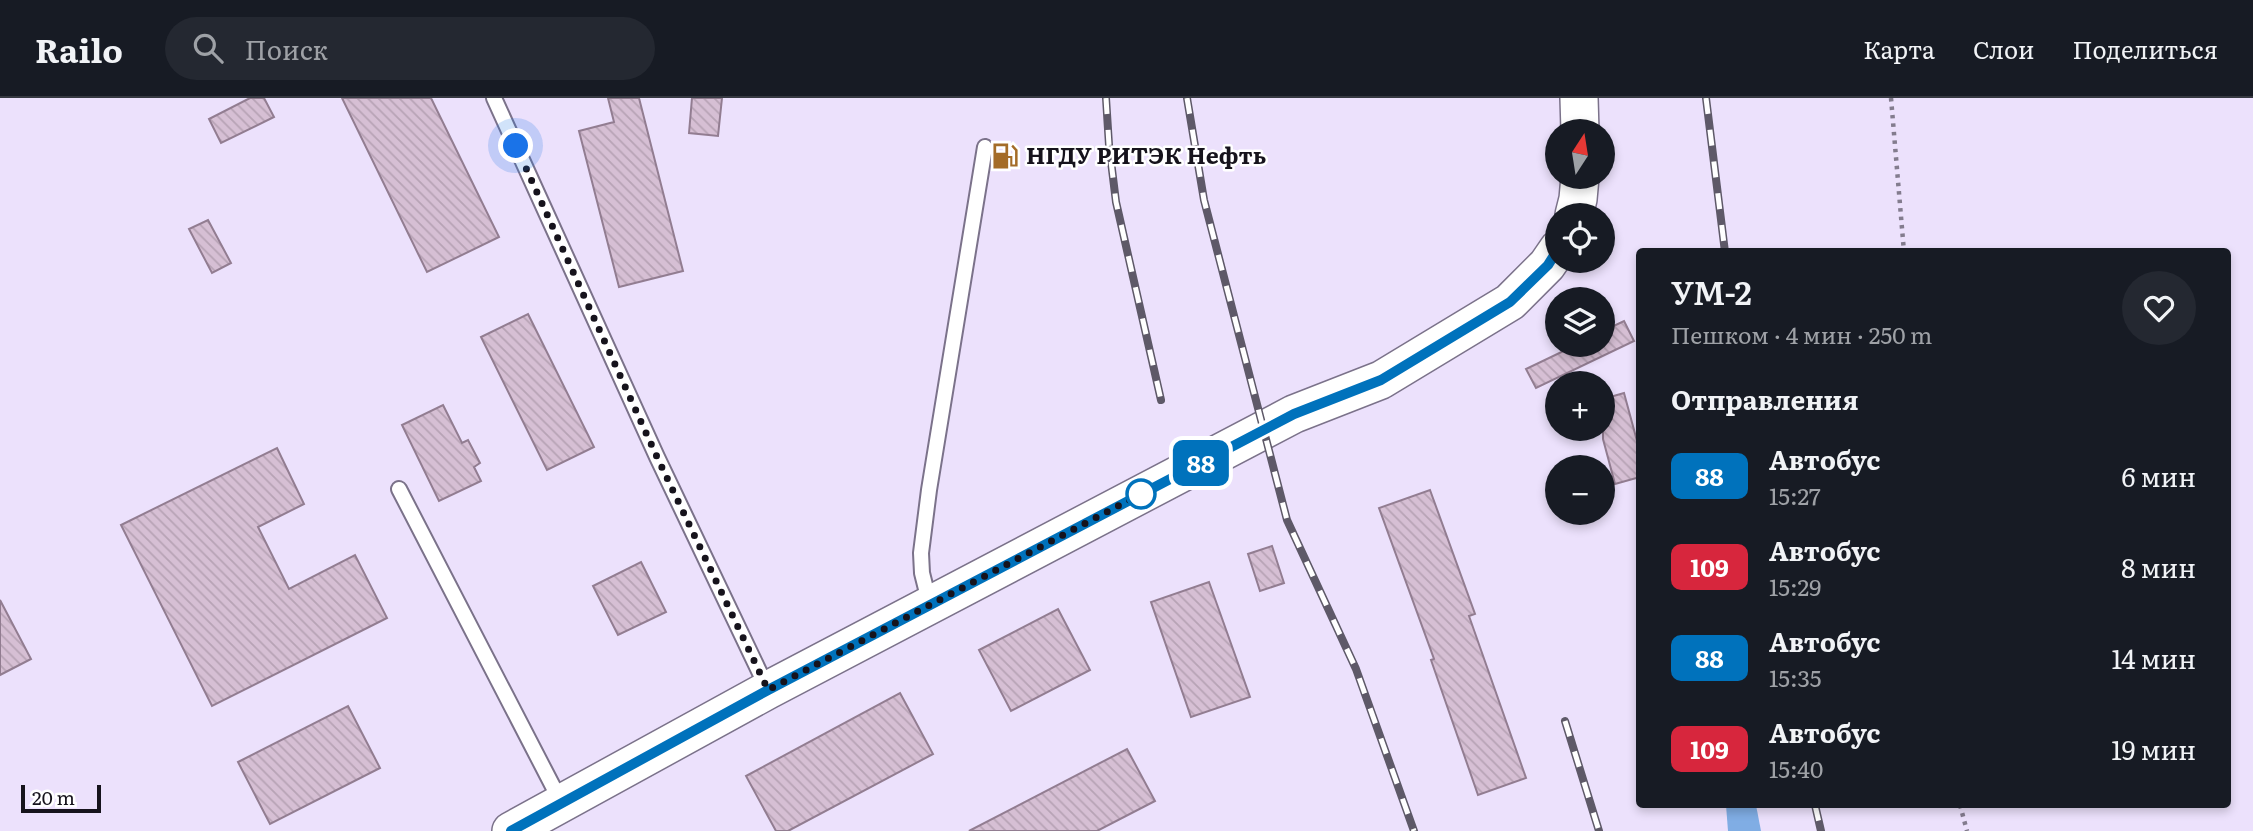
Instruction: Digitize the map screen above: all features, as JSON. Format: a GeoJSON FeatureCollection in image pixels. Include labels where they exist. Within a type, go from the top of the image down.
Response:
{"type":"FeatureCollection","features":[{"type":"Feature","properties":{"kind":"street"},"geometry":{"type":"LineString","coordinates":[[1579,98],[1580,119]]}},
{"type":"Feature","properties":{"kind":"street"},"geometry":{"type":"LineString","coordinates":[[511,831],[768,690],[1294,414],[1381,380],[1510,302],[1545,268]]}},
{"type":"Feature","properties":{"kind":"lane"},"geometry":{"type":"LineString","coordinates":[[494,98],[657,457],[768,690]]}},
{"type":"Feature","properties":{"kind":"lane"},"geometry":{"type":"LineString","coordinates":[[930,605],[922,573],[921,553],[985,147]]}},
{"type":"Feature","properties":{"kind":"lane"},"geometry":{"type":"LineString","coordinates":[[400,489],[562,803]]}},
{"type":"Feature","properties":{"kind":"path"},"geometry":{"type":"LineString","coordinates":[[1891,98],[1904,248]]}},
{"type":"Feature","properties":{"kind":"path"},"geometry":{"type":"LineString","coordinates":[[1961,808],[1966,831]]}},
{"type":"Feature","properties":{"kind":"water"},"geometry":{"type":"Polygon","coordinates":[[[1726,808],[1757,808],[1761,831],[1728,831],[1726,808]]]}},
{"type":"Feature","properties":{"kind":"building"},"geometry":{"type":"Polygon","coordinates":[[[250,98],[264,98],[274,117],[221,143],[209,119],[250,98]]]}},
{"type":"Feature","properties":{"kind":"building"},"geometry":{"type":"Polygon","coordinates":[[[342,98],[431,98],[499,237],[427,272],[342,98]]]}},
{"type":"Feature","properties":{"kind":"building"},"geometry":{"type":"Polygon","coordinates":[[[608,98],[639,98],[683,271],[619,287],[579,131],[614,122],[608,98]]]}},
{"type":"Feature","properties":{"kind":"building"},"geometry":{"type":"Polygon","coordinates":[[[692,98],[722,98],[718,136],[689,133],[692,98]]]}},
{"type":"Feature","properties":{"kind":"building"},"geometry":{"type":"Polygon","coordinates":[[[208,220],[231,263],[212,273],[189,229],[208,220]]]}},
{"type":"Feature","properties":{"kind":"building"},"geometry":{"type":"Polygon","coordinates":[[[528,314],[594,447],[547,470],[481,337],[528,314]]]}},
{"type":"Feature","properties":{"kind":"building"},"geometry":{"type":"Polygon","coordinates":[[[1624,321],[1634,341],[1615,350],[1615,325],[1624,321]]]}},
{"type":"Feature","properties":{"kind":"building"},"geometry":{"type":"Polygon","coordinates":[[[1551,357],[1601,357],[1571,371],[1545,371],[1545,384],[1536,388],[1526,369],[1551,357]]]}},
{"type":"Feature","properties":{"kind":"building"},"geometry":{"type":"Polygon","coordinates":[[[1624,393],[1636,437],[1636,478],[1615,484],[1615,455],[1607,455],[1604,441],[1615,441],[1615,396],[1624,393]]]}},
{"type":"Feature","properties":{"kind":"building"},"geometry":{"type":"Polygon","coordinates":[[[443,405],[462,443],[468,440],[480,463],[474,467],[481,481],[439,501],[402,425],[443,405]]]}},
{"type":"Feature","properties":{"kind":"building"},"geometry":{"type":"Polygon","coordinates":[[[277,448],[304,504],[258,527],[289,589],[355,555],[387,618],[212,706],[121,525],[277,448]]]}},
{"type":"Feature","properties":{"kind":"building"},"geometry":{"type":"Polygon","coordinates":[[[1430,490],[1475,614],[1469,616],[1526,778],[1478,795],[1431,660],[1434,659],[1379,508],[1430,490]]]}},
{"type":"Feature","properties":{"kind":"building"},"geometry":{"type":"Polygon","coordinates":[[[1272,546],[1284,583],[1260,591],[1248,554],[1272,546]]]}},
{"type":"Feature","properties":{"kind":"building"},"geometry":{"type":"Polygon","coordinates":[[[641,562],[666,612],[618,635],[593,586],[641,562]]]}},
{"type":"Feature","properties":{"kind":"building"},"geometry":{"type":"Polygon","coordinates":[[[1209,582],[1250,697],[1191,717],[1151,602],[1209,582]]]}},
{"type":"Feature","properties":{"kind":"building"},"geometry":{"type":"Polygon","coordinates":[[[0,600],[31,659],[0,675],[0,600]]]}},
{"type":"Feature","properties":{"kind":"building"},"geometry":{"type":"Polygon","coordinates":[[[1058,609],[1090,670],[1011,711],[979,650],[1058,609]]]}},
{"type":"Feature","properties":{"kind":"building"},"geometry":{"type":"Polygon","coordinates":[[[900,693],[933,754],[788,831],[776,831],[746,776],[900,693]]]}},
{"type":"Feature","properties":{"kind":"building"},"geometry":{"type":"Polygon","coordinates":[[[348,706],[380,768],[270,824],[238,762],[348,706]]]}},
{"type":"Feature","properties":{"kind":"building"},"geometry":{"type":"Polygon","coordinates":[[[1127,749],[1155,801],[1097,831],[969,831],[1127,749]]]}},
{"type":"Feature","properties":{"kind":"railway"},"geometry":{"type":"LineString","coordinates":[[1106,98],[1116,202],[1161,400]]}},
{"type":"Feature","properties":{"kind":"railway"},"geometry":{"type":"LineString","coordinates":[[1187,98],[1204,200],[1287,520],[1356,669],[1414,831]]}},
{"type":"Feature","properties":{"kind":"railway"},"geometry":{"type":"LineString","coordinates":[[1706,98],[1725,248]]}},
{"type":"Feature","properties":{"kind":"railway"},"geometry":{"type":"LineString","coordinates":[[1565,721],[1599,831]]}},
{"type":"Feature","properties":{"kind":"railway"},"geometry":{"type":"LineString","coordinates":[[1816,808],[1821,831]]}},
{"type":"Feature","properties":{"kind":"bus line","name":"88"},"geometry":{"type":"LineString","coordinates":[[511,831],[768,690],[1294,414],[1381,380],[1510,302],[1545,268]]}},
{"type":"Feature","properties":{"kind":"place","name":"НГДУ РИТЭК Нефть"},"geometry":{"type":"Point","coordinates":[1005,156]}},
{"type":"Feature","properties":{"kind":"route"},"geometry":{"type":"LineString","coordinates":[[516,146],[657,457],[768,690],[1141,494]]}}]}
